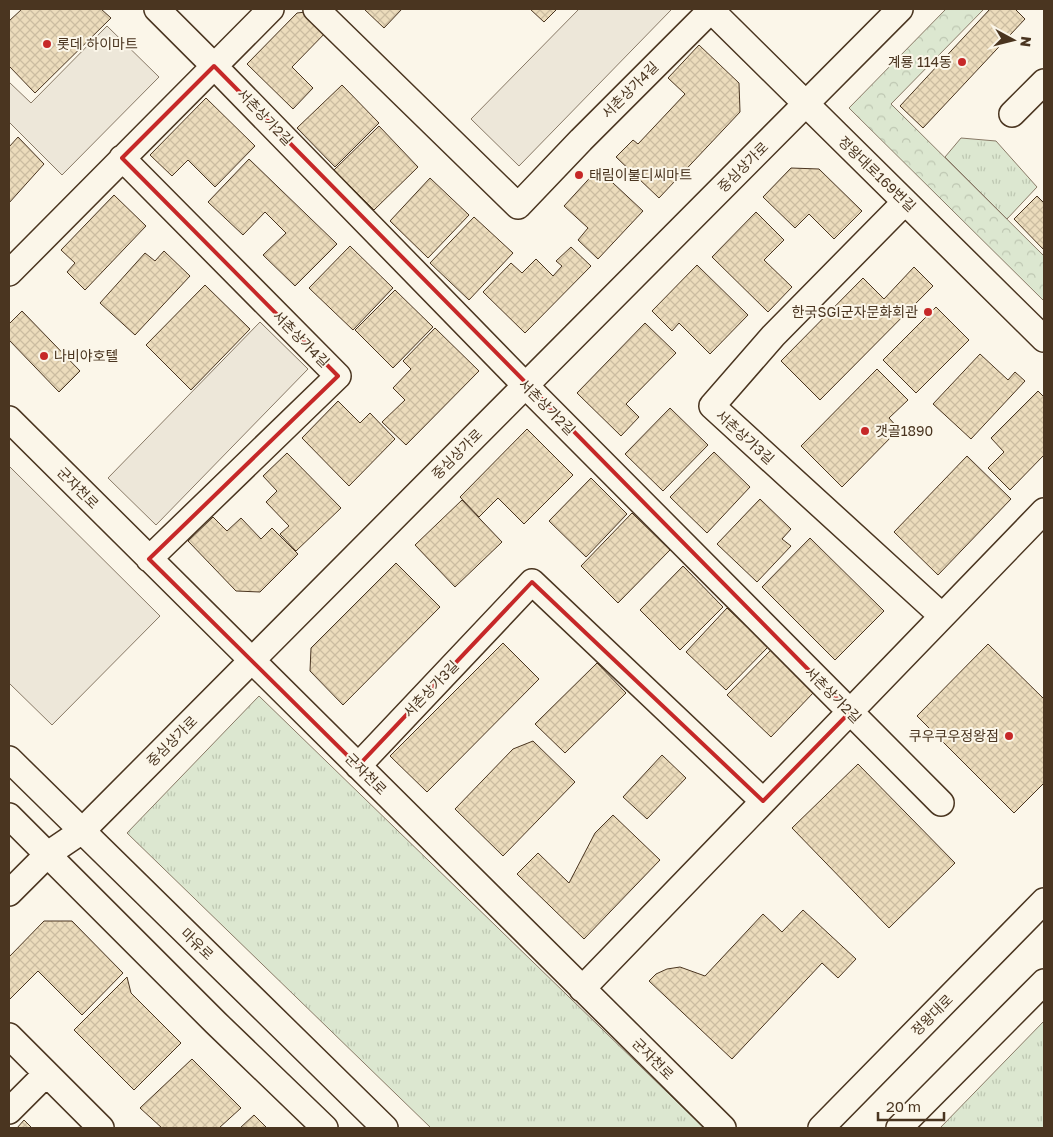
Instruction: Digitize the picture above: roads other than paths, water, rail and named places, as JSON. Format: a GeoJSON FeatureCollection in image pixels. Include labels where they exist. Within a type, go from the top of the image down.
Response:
{"type":"FeatureCollection","features":[{"type":"Feature","properties":{"kind":"street","name":"서촌상가2길"},"geometry":{"type":"LineString","coordinates":[[157,9],[525,385],[941,803]]}},
{"type":"Feature","properties":{"kind":"street"},"geometry":{"type":"LineString","coordinates":[[9,273],[271,9]]}},
{"type":"Feature","properties":{"kind":"street","name":"서촌상가4길"},"geometry":{"type":"LineString","coordinates":[[316,9],[518,206],[710,9]]}},
{"type":"Feature","properties":{"kind":"street","name":"정왕대로169번길"},"geometry":{"type":"LineString","coordinates":[[710,9],[1044,339]]}},
{"type":"Feature","properties":{"kind":"street","name":"중심상가로"},"geometry":{"type":"LineString","coordinates":[[9,893],[48,854],[82,831],[900,9]]}},
{"type":"Feature","properties":{"kind":"street"},"geometry":{"type":"LineString","coordinates":[[1012,114],[1044,82]]}},
{"type":"Feature","properties":{"kind":"street","name":"서촌상가4길"},"geometry":{"type":"LineString","coordinates":[[122,158],[338,376],[150,559]]}},
{"type":"Feature","properties":{"kind":"street","name":"서촌상가3길"},"geometry":{"type":"LineString","coordinates":[[905,202],[773,336],[712,406],[942,616]]}},
{"type":"Feature","properties":{"kind":"street","name":"군자천로"},"geometry":{"type":"LineString","coordinates":[[9,419],[723,1128]]}},
{"type":"Feature","properties":{"kind":"street"},"geometry":{"type":"LineString","coordinates":[[582,989],[1044,510]]}},
{"type":"Feature","properties":{"kind":"street","name":"서촌상가3길"},"geometry":{"type":"LineString","coordinates":[[358,766],[532,582],[763,801]]}},
{"type":"Feature","properties":{"kind":"street","name":"마유로"},"geometry":{"type":"LineString","coordinates":[[9,759],[385,1128]]}},
{"type":"Feature","properties":{"kind":"street"},"geometry":{"type":"LineString","coordinates":[[9,816],[216,1024],[324,1128]]}},
{"type":"Feature","properties":{"kind":"street","name":"정왕대로"},"geometry":{"type":"LineString","coordinates":[[821,1128],[1044,901]]}},
{"type":"Feature","properties":{"kind":"street"},"geometry":{"type":"LineString","coordinates":[[899,1128],[1044,982]]}},
{"type":"Feature","properties":{"kind":"street"},"geometry":{"type":"LineString","coordinates":[[9,1036],[101,1128]]}},
{"type":"Feature","properties":{"kind":"street"},"geometry":{"type":"LineString","coordinates":[[9,1111],[46,1074]]}},
{"type":"Feature","properties":{"kind":"place","name":"롯데 하이마트"},"geometry":{"type":"Point","coordinates":[47,44]}},
{"type":"Feature","properties":{"kind":"place","name":"계룡 114동"},"geometry":{"type":"Point","coordinates":[962,62]}},
{"type":"Feature","properties":{"kind":"place","name":"태림이불디씨마트"},"geometry":{"type":"Point","coordinates":[579,175]}},
{"type":"Feature","properties":{"kind":"place","name":"한국SGI군자문화회관"},"geometry":{"type":"Point","coordinates":[928,312]}},
{"type":"Feature","properties":{"kind":"place","name":"나비야호텔"},"geometry":{"type":"Point","coordinates":[44,356]}},
{"type":"Feature","properties":{"kind":"place","name":"갯골1890"},"geometry":{"type":"Point","coordinates":[865,431]}},
{"type":"Feature","properties":{"kind":"place","name":"쿠우쿠우정왕점"},"geometry":{"type":"Point","coordinates":[1009,736]}}]}
